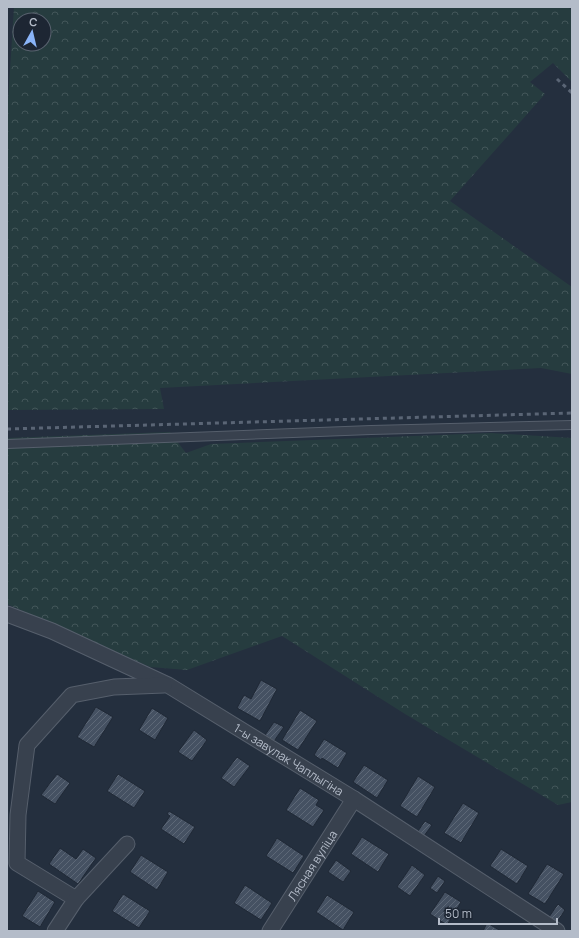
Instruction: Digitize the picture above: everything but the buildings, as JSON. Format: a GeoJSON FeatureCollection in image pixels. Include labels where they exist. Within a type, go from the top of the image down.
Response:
{"type":"FeatureCollection","features":[{"type":"Feature","properties":{"kind":"street","name":"1-ы завулак Чаплыгіна"},"geometry":{"type":"LineString","coordinates":[[7,614],[52,631],[168,684],[354,799],[557,931]]}},
{"type":"Feature","properties":{"kind":"street"},"geometry":{"type":"LineString","coordinates":[[76,899],[17,862],[18,815],[27,745],[72,695],[114,687],[168,684]]}},
{"type":"Feature","properties":{"kind":"street","name":"Лясная вуліца"},"geometry":{"type":"LineString","coordinates":[[270,931],[354,799]]}},
{"type":"Feature","properties":{"kind":"street"},"geometry":{"type":"LineString","coordinates":[[55,931],[76,899],[128,844]]}},
{"type":"Feature","properties":{"kind":"lane"},"geometry":{"type":"LineString","coordinates":[[7,444],[371,430],[572,425]]}},
{"type":"Feature","properties":{"kind":"green space"},"geometry":{"type":"Polygon","coordinates":[[[14,7],[568,7],[572,11],[572,82],[553,63],[530,82],[545,94],[450,201],[572,287],[572,374],[541,368],[160,388],[164,409],[7,410],[7,117],[12,38],[12,52],[52,52],[52,12],[14,12],[14,7]]]}},
{"type":"Feature","properties":{"kind":"green space"},"geometry":{"type":"Polygon","coordinates":[[[170,432],[186,453],[211,444],[491,433],[572,438],[572,802],[558,805],[405,714],[282,636],[187,670],[150,667],[7,604],[7,438],[170,432]]]}},
{"type":"Feature","properties":{"kind":"railway"},"geometry":{"type":"LineString","coordinates":[[557,79],[572,93]]}},
{"type":"Feature","properties":{"kind":"railway"},"geometry":{"type":"LineString","coordinates":[[7,429],[572,413]]}}]}
